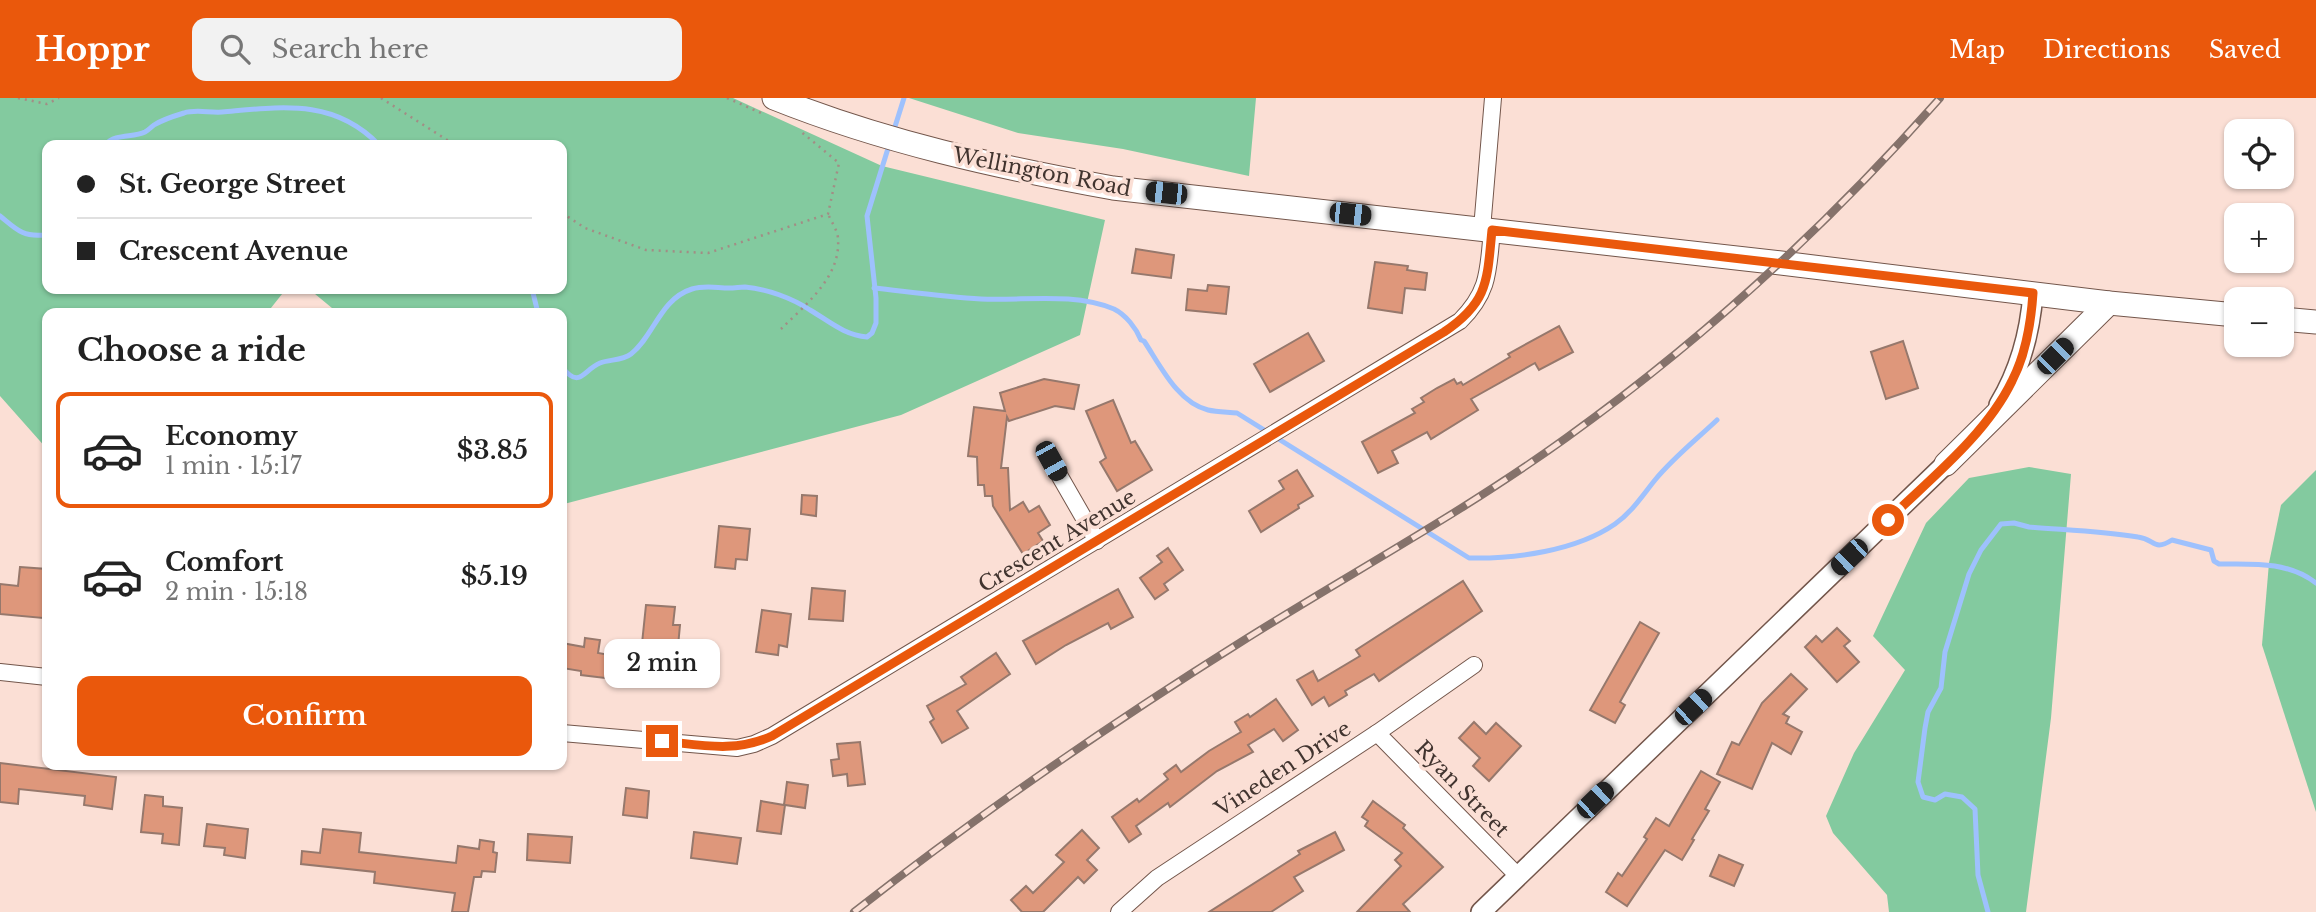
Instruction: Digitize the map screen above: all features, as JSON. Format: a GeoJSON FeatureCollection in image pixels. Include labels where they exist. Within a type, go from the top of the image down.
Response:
{"type":"FeatureCollection","features":[{"type":"Feature","properties":{"kind":"main road","name":"Wellington Road"},"geometry":{"type":"LineString","coordinates":[[769,106],[1020,171],[1113,188],[2109,303],[2224,314]]}},
{"type":"Feature","properties":{"kind":"main road"},"geometry":{"type":"LineString","coordinates":[[1946,464],[2109,303]]}},
{"type":"Feature","properties":{"kind":"main road"},"geometry":{"type":"LineString","coordinates":[[2294,320],[2316,323]]}},
{"type":"Feature","properties":{"kind":"street","name":"Crescent Avenue"},"geometry":{"type":"LineString","coordinates":[[567,733],[737,748],[754,744],[802,719],[1460,321],[1475,306],[1484,289],[1493,98]]}},
{"type":"Feature","properties":{"kind":"street"},"geometry":{"type":"LineString","coordinates":[[1480,912],[1946,464],[2000,404],[2024,351],[2033,293]]}},
{"type":"Feature","properties":{"kind":"street"},"geometry":{"type":"LineString","coordinates":[[1051,461],[1097,541]]}},
{"type":"Feature","properties":{"kind":"street","name":"Vineden Drive"},"geometry":{"type":"LineString","coordinates":[[1119,912],[1157,878],[1474,666]]}},
{"type":"Feature","properties":{"kind":"street"},"geometry":{"type":"LineString","coordinates":[[0,671],[42,676]]}},
{"type":"Feature","properties":{"kind":"street","name":"Ryan Street"},"geometry":{"type":"LineString","coordinates":[[1377,733],[1517,875]]}},
{"type":"Feature","properties":{"kind":"path"},"geometry":{"type":"LineString","coordinates":[[18,98],[47,104],[59,98]]}},
{"type":"Feature","properties":{"kind":"path"},"geometry":{"type":"LineString","coordinates":[[381,98],[447,140]]}},
{"type":"Feature","properties":{"kind":"path"},"geometry":{"type":"LineString","coordinates":[[727,98],[769,106]]}},
{"type":"Feature","properties":{"kind":"path"},"geometry":{"type":"LineString","coordinates":[[781,329],[817,293],[836,264],[839,237],[828,214],[839,163],[800,130],[788,125]]}},
{"type":"Feature","properties":{"kind":"path"},"geometry":{"type":"LineString","coordinates":[[567,216],[585,228],[646,250],[708,253],[828,214]]}},
{"type":"Feature","properties":{"kind":"green space"},"geometry":{"type":"Polygon","coordinates":[[[0,98],[733,98],[882,166],[1105,220],[1080,335],[901,415],[567,503],[567,308],[332,308],[315,294],[567,294],[567,140],[42,140],[42,294],[282,294],[271,308],[42,308],[42,443],[0,396],[0,98]]]}},
{"type":"Feature","properties":{"kind":"green space"},"geometry":{"type":"Polygon","coordinates":[[[909,98],[1256,98],[1249,176],[1123,149],[1018,133],[909,98]]]}},
{"type":"Feature","properties":{"kind":"green space"},"geometry":{"type":"Polygon","coordinates":[[[2029,467],[2071,474],[2051,718],[2026,912],[1889,912],[1887,895],[1833,833],[1826,816],[1854,753],[1905,670],[1873,636],[1926,523],[1969,478],[2029,467]]]}},
{"type":"Feature","properties":{"kind":"green space"},"geometry":{"type":"Polygon","coordinates":[[[2316,470],[2316,812],[2262,645],[2269,563],[2281,505],[2316,470]]]}},
{"type":"Feature","properties":{"kind":"building"},"geometry":{"type":"Polygon","coordinates":[[[1136,249],[1174,255],[1171,278],[1132,273],[1136,249]]]}},
{"type":"Feature","properties":{"kind":"building"},"geometry":{"type":"Polygon","coordinates":[[[1375,262],[1408,266],[1407,270],[1427,273],[1425,290],[1405,288],[1402,313],[1368,308],[1375,262]]]}},
{"type":"Feature","properties":{"kind":"building"},"geometry":{"type":"Polygon","coordinates":[[[1208,285],[1229,287],[1226,314],[1186,310],[1188,289],[1207,291],[1208,285]]]}},
{"type":"Feature","properties":{"kind":"building"},"geometry":{"type":"Polygon","coordinates":[[[1559,326],[1573,352],[1539,370],[1535,363],[1471,399],[1478,410],[1431,439],[1427,432],[1392,451],[1398,463],[1378,473],[1362,442],[1415,413],[1412,409],[1424,402],[1421,398],[1437,388],[1454,379],[1457,384],[1461,382],[1463,385],[1510,357],[1508,354],[1559,326]]]}},
{"type":"Feature","properties":{"kind":"building"},"geometry":{"type":"Polygon","coordinates":[[[1308,333],[1324,361],[1270,392],[1254,364],[1308,333]]]}},
{"type":"Feature","properties":{"kind":"building"},"geometry":{"type":"Polygon","coordinates":[[[1903,341],[1918,388],[1886,399],[1871,352],[1903,341]]]}},
{"type":"Feature","properties":{"kind":"building"},"geometry":{"type":"Polygon","coordinates":[[[1044,379],[1079,385],[1074,409],[1055,406],[1009,421],[1007,417],[1001,468],[1008,468],[1010,510],[1023,502],[1029,512],[1039,506],[1050,525],[1038,533],[1043,541],[1023,554],[993,506],[992,496],[985,496],[984,485],[978,485],[977,457],[968,456],[974,407],[1005,411],[1000,393],[1044,379]]]}},
{"type":"Feature","properties":{"kind":"building"},"geometry":{"type":"Polygon","coordinates":[[[1113,400],[1131,443],[1135,441],[1152,470],[1117,491],[1100,462],[1106,458],[1086,411],[1113,400]]]}},
{"type":"Feature","properties":{"kind":"building"},"geometry":{"type":"Polygon","coordinates":[[[1297,470],[1313,496],[1261,532],[1249,511],[1284,489],[1279,481],[1297,470]]]}},
{"type":"Feature","properties":{"kind":"building"},"geometry":{"type":"Polygon","coordinates":[[[802,495],[817,496],[816,516],[801,514],[802,495]]]}},
{"type":"Feature","properties":{"kind":"building"},"geometry":{"type":"Polygon","coordinates":[[[719,526],[750,529],[747,560],[736,559],[735,569],[715,567],[719,526]]]}},
{"type":"Feature","properties":{"kind":"building"},"geometry":{"type":"Polygon","coordinates":[[[1168,548],[1183,570],[1164,584],[1168,590],[1155,599],[1140,578],[1162,562],[1157,556],[1168,548]]]}},
{"type":"Feature","properties":{"kind":"building"},"geometry":{"type":"Polygon","coordinates":[[[20,567],[42,569],[42,618],[0,614],[0,584],[18,586],[20,567]]]}},
{"type":"Feature","properties":{"kind":"building"},"geometry":{"type":"Polygon","coordinates":[[[1463,581],[1482,611],[1379,681],[1374,674],[1345,691],[1347,695],[1329,706],[1324,697],[1312,705],[1297,680],[1313,671],[1318,681],[1360,656],[1356,650],[1463,581]]]}},
{"type":"Feature","properties":{"kind":"building"},"geometry":{"type":"Polygon","coordinates":[[[812,588],[845,591],[843,621],[809,619],[812,588]]]}},
{"type":"Feature","properties":{"kind":"building"},"geometry":{"type":"Polygon","coordinates":[[[1118,589],[1133,617],[1111,629],[1108,623],[1036,664],[1023,641],[1118,589]]]}},
{"type":"Feature","properties":{"kind":"building"},"geometry":{"type":"Polygon","coordinates":[[[646,605],[675,607],[673,625],[680,625],[677,657],[641,653],[646,605]]]}},
{"type":"Feature","properties":{"kind":"building"},"geometry":{"type":"Polygon","coordinates":[[[762,610],[791,614],[787,647],[779,645],[778,655],[756,652],[762,610]]]}},
{"type":"Feature","properties":{"kind":"building"},"geometry":{"type":"Polygon","coordinates":[[[1640,622],[1659,633],[1620,702],[1625,705],[1615,723],[1590,710],[1640,622]]]}},
{"type":"Feature","properties":{"kind":"building"},"geometry":{"type":"Polygon","coordinates":[[[1837,628],[1850,641],[1844,646],[1859,662],[1837,682],[1805,647],[1816,636],[1822,642],[1837,628]]]}},
{"type":"Feature","properties":{"kind":"building"},"geometry":{"type":"Polygon","coordinates":[[[585,638],[600,640],[598,653],[616,656],[613,679],[581,675],[581,671],[567,669],[567,644],[584,647],[585,638]]]}},
{"type":"Feature","properties":{"kind":"building"},"geometry":{"type":"Polygon","coordinates":[[[996,653],[1010,674],[957,711],[968,728],[942,743],[930,722],[934,719],[927,706],[966,684],[961,677],[996,653]]]}},
{"type":"Feature","properties":{"kind":"building"},"geometry":{"type":"Polygon","coordinates":[[[1791,674],[1807,689],[1783,714],[1789,717],[1786,723],[1802,732],[1791,754],[1772,743],[1752,789],[1717,774],[1732,742],[1739,745],[1762,703],[1791,674]]]}},
{"type":"Feature","properties":{"kind":"building"},"geometry":{"type":"Polygon","coordinates":[[[1276,699],[1298,730],[1283,741],[1274,729],[1248,745],[1253,752],[1217,771],[1170,807],[1168,803],[1136,826],[1141,834],[1129,842],[1112,817],[1137,799],[1139,802],[1168,779],[1164,774],[1176,765],[1181,772],[1241,732],[1235,722],[1248,714],[1250,717],[1276,699]]]}},
{"type":"Feature","properties":{"kind":"building"},"geometry":{"type":"Polygon","coordinates":[[[1474,722],[1486,734],[1496,723],[1521,746],[1489,781],[1473,766],[1480,758],[1459,738],[1474,722]]]}},
{"type":"Feature","properties":{"kind":"building"},"geometry":{"type":"Polygon","coordinates":[[[860,742],[865,784],[848,786],[847,774],[833,776],[831,760],[839,759],[837,744],[860,742]]]}},
{"type":"Feature","properties":{"kind":"building"},"geometry":{"type":"Polygon","coordinates":[[[0,763],[116,777],[112,809],[84,805],[85,796],[19,789],[18,804],[0,802],[0,763]]]}},
{"type":"Feature","properties":{"kind":"building"},"geometry":{"type":"Polygon","coordinates":[[[1701,771],[1720,782],[1705,809],[1709,811],[1692,839],[1694,840],[1682,860],[1665,850],[1627,906],[1606,892],[1618,873],[1622,876],[1647,839],[1644,837],[1656,818],[1669,826],[1701,771]]]}},
{"type":"Feature","properties":{"kind":"building"},"geometry":{"type":"Polygon","coordinates":[[[787,782],[808,785],[805,808],[785,805],[781,834],[757,831],[761,801],[784,805],[787,782]]]}},
{"type":"Feature","properties":{"kind":"building"},"geometry":{"type":"Polygon","coordinates":[[[626,788],[649,791],[647,818],[623,815],[626,788]]]}},
{"type":"Feature","properties":{"kind":"building"},"geometry":{"type":"Polygon","coordinates":[[[145,795],[163,797],[163,806],[182,808],[179,845],[162,843],[163,834],[141,832],[145,795]]]}},
{"type":"Feature","properties":{"kind":"building"},"geometry":{"type":"Polygon","coordinates":[[[1373,801],[1405,825],[1403,828],[1443,867],[1403,904],[1410,912],[1357,912],[1401,866],[1395,860],[1402,853],[1365,826],[1368,821],[1362,817],[1373,801]]]}},
{"type":"Feature","properties":{"kind":"building"},"geometry":{"type":"Polygon","coordinates":[[[207,824],[248,829],[245,858],[224,855],[225,848],[204,846],[207,824]]]}},
{"type":"Feature","properties":{"kind":"building"},"geometry":{"type":"Polygon","coordinates":[[[323,829],[361,833],[359,852],[456,863],[458,846],[479,849],[480,840],[494,842],[493,852],[497,853],[495,872],[482,871],[481,877],[474,877],[468,912],[452,912],[455,893],[374,883],[375,872],[301,864],[302,851],[320,853],[323,829]]]}},
{"type":"Feature","properties":{"kind":"building"},"geometry":{"type":"Polygon","coordinates":[[[1082,830],[1099,848],[1087,860],[1097,870],[1084,883],[1078,877],[1043,912],[1022,912],[1011,900],[1026,886],[1033,893],[1064,862],[1056,855],[1082,830]]]}},
{"type":"Feature","properties":{"kind":"building"},"geometry":{"type":"Polygon","coordinates":[[[694,832],[741,838],[737,864],[691,858],[694,832]]]}},
{"type":"Feature","properties":{"kind":"building"},"geometry":{"type":"Polygon","coordinates":[[[1335,832],[1344,850],[1294,877],[1303,891],[1271,912],[1209,912],[1300,854],[1298,851],[1335,832]]]}},
{"type":"Feature","properties":{"kind":"building"},"geometry":{"type":"Polygon","coordinates":[[[528,834],[572,837],[570,863],[527,860],[528,834]]]}},
{"type":"Feature","properties":{"kind":"building"},"geometry":{"type":"Polygon","coordinates":[[[1719,855],[1743,865],[1734,886],[1710,876],[1719,855]]]}},
{"type":"Feature","properties":{"kind":"waterway"},"geometry":{"type":"LineString","coordinates":[[893,133],[904,98]]}},
{"type":"Feature","properties":{"kind":"waterway"},"geometry":{"type":"LineString","coordinates":[[112,140],[140,134],[161,121],[188,112],[265,108],[306,109],[325,113],[344,119],[373,140]]}},
{"type":"Feature","properties":{"kind":"waterway"},"geometry":{"type":"LineString","coordinates":[[567,373],[577,378],[600,363],[631,354],[672,301],[681,294],[702,287],[745,287],[770,292],[795,302],[844,330],[867,337],[876,323],[867,216],[890,142]]}},
{"type":"Feature","properties":{"kind":"waterway"},"geometry":{"type":"LineString","coordinates":[[0,216],[25,233],[42,235]]}},
{"type":"Feature","properties":{"kind":"waterway"},"geometry":{"type":"LineString","coordinates":[[874,288],[981,299],[1065,299],[1114,309],[1130,322],[1171,382],[1188,400],[1208,410],[1237,413],[1469,558],[1525,555],[1564,547],[1599,533],[1627,514],[1669,464],[1717,420]]}},
{"type":"Feature","properties":{"kind":"waterway"},"geometry":{"type":"LineString","coordinates":[[533,294],[537,308]]}},
{"type":"Feature","properties":{"kind":"waterway"},"geometry":{"type":"LineString","coordinates":[[1988,912],[1978,875],[1975,809],[1962,797],[1945,794],[1935,800],[1923,797],[1918,782],[1928,712],[1941,688],[1945,652],[1969,574],[1981,550],[2001,524],[2014,523],[2029,527],[2124,535],[2144,538],[2157,545],[2172,540],[2211,550],[2214,561],[2219,564],[2282,567],[2316,583]]}},
{"type":"Feature","properties":{"kind":"railway"},"geometry":{"type":"LineString","coordinates":[[854,912],[996,806],[1141,706],[1487,492],[1617,400],[1715,320],[1809,235],[1854,191],[1940,98]]}},
{"type":"Feature","properties":{"kind":"route"},"geometry":{"type":"LineString","coordinates":[[662,741],[737,748],[772,736],[1444,332],[1475,306],[1484,289],[1492,230],[2033,293],[2024,351],[2000,404],[1946,464],[1888,520]]}}]}
